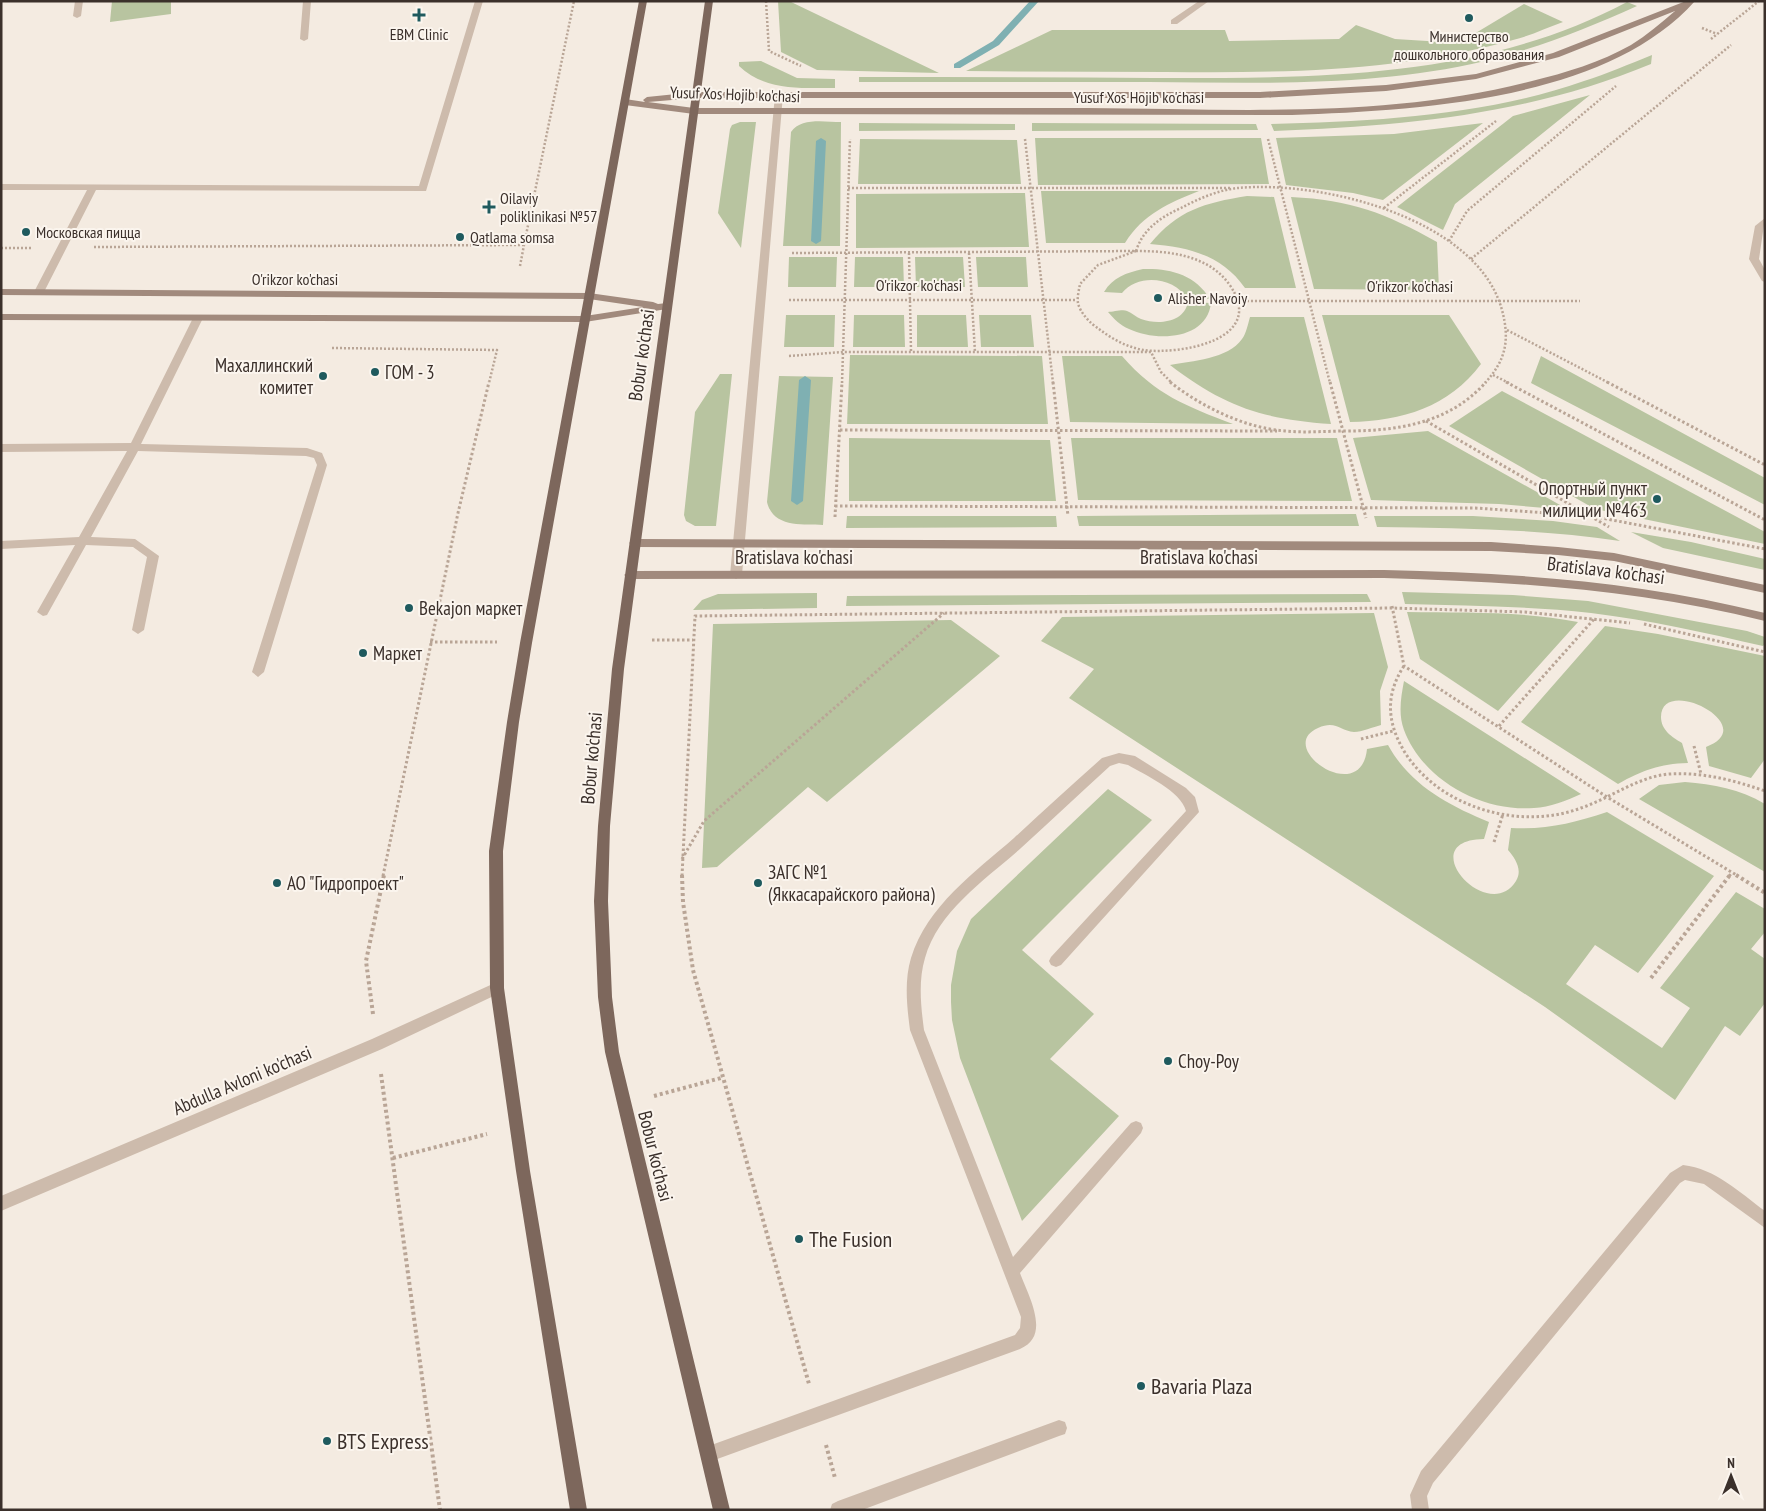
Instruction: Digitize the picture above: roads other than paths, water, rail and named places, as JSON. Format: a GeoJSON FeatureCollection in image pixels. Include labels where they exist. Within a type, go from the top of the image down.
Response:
{"type":"FeatureCollection","features":[{"type":"Feature","properties":{"kind":"main road"},"geometry":{"type":"LineString","coordinates":[[579,1510],[517,1127],[497,988],[496,851],[513,722],[526,643],[643,1]]}},
{"type":"Feature","properties":{"kind":"main road","name":"Bobur ko'chasi"},"geometry":{"type":"LineString","coordinates":[[709,1],[621,640],[604,826],[601,900],[605,997],[612,1052],[722,1510]]}},
{"type":"Feature","properties":{"kind":"main road","name":"Yusuf Xos Hojib ko'chasi"},"geometry":{"type":"LineString","coordinates":[[624,102],[696,95],[1260,95],[1324,93],[1409,86],[1476,76],[1556,55],[1690,1]]}},
{"type":"Feature","properties":{"kind":"main road","name":"Yusuf Xos Hojib ko'chasi"},"geometry":{"type":"LineString","coordinates":[[624,102],[694,111],[1261,112],[1400,106],[1463,98],[1524,85],[1578,70],[1626,50],[1663,27],[1690,1]]}},
{"type":"Feature","properties":{"kind":"main road","name":"O'rikzor ko'chasi"},"geometry":{"type":"LineString","coordinates":[[1,292],[589,296],[667,306]]}},
{"type":"Feature","properties":{"kind":"main road"},"geometry":{"type":"LineString","coordinates":[[1,317],[585,320],[667,306]]}},
{"type":"Feature","properties":{"kind":"main road","name":"Bratislava ko'chasi"},"geometry":{"type":"LineString","coordinates":[[635,543],[835,545],[1374,544],[1468,546],[1564,551],[1680,569],[1765,589]]}},
{"type":"Feature","properties":{"kind":"main road","name":"Bratislava ko'chasi"},"geometry":{"type":"LineString","coordinates":[[630,576],[1384,574],[1503,576],[1593,584],[1691,600],[1765,618]]}},
{"type":"Feature","properties":{"kind":"street"},"geometry":{"type":"LineString","coordinates":[[77,16],[78,1]]}},
{"type":"Feature","properties":{"kind":"street"},"geometry":{"type":"LineString","coordinates":[[304,39],[307,1]]}},
{"type":"Feature","properties":{"kind":"street"},"geometry":{"type":"LineString","coordinates":[[1,187],[423,189],[479,1]]}},
{"type":"Feature","properties":{"kind":"street"},"geometry":{"type":"LineString","coordinates":[[1174,22],[1205,1]]}},
{"type":"Feature","properties":{"kind":"street"},"geometry":{"type":"LineString","coordinates":[[736,575],[779,95]]}},
{"type":"Feature","properties":{"kind":"street"},"geometry":{"type":"LineString","coordinates":[[39,292],[93,187]]}},
{"type":"Feature","properties":{"kind":"street"},"geometry":{"type":"LineString","coordinates":[[1765,221],[1760,226],[1754,258],[1765,279]]}},
{"type":"Feature","properties":{"kind":"street"},"geometry":{"type":"LineString","coordinates":[[43,612],[135,447],[198,318]]}},
{"type":"Feature","properties":{"kind":"street"},"geometry":{"type":"LineString","coordinates":[[1,448],[135,447],[307,452],[318,456],[322,465],[258,672]]}},
{"type":"Feature","properties":{"kind":"street"},"geometry":{"type":"LineString","coordinates":[[1,545],[82,541],[135,543],[153,556],[138,630]]}},
{"type":"Feature","properties":{"kind":"street"},"geometry":{"type":"LineString","coordinates":[[709,1454],[818,1416],[1020,1340],[1028,1331],[1029,1317],[917,1030],[914,993],[919,956],[936,923],[960,894],[1106,762],[1118,758],[1131,760],[1182,792],[1190,801],[1193,812],[1056,961]]}},
{"type":"Feature","properties":{"kind":"street","name":"Abdulla Avloni ko'chasi"},"geometry":{"type":"LineString","coordinates":[[1,1204],[377,1044],[497,988]]}},
{"type":"Feature","properties":{"kind":"street"},"geometry":{"type":"LineString","coordinates":[[1011,1271],[1136,1128]]}},
{"type":"Feature","properties":{"kind":"street"},"geometry":{"type":"LineString","coordinates":[[1422,1510],[1418,1495],[1427,1477],[1675,1178],[1683,1172],[1699,1174],[1765,1221]]}},
{"type":"Feature","properties":{"kind":"street"},"geometry":{"type":"LineString","coordinates":[[841,1509],[1059,1428]]}},
{"type":"Feature","properties":{"kind":"waterway"},"geometry":{"type":"LineString","coordinates":[[957,66],[996,43],[1035,1]]}},
{"type":"Feature","properties":{"kind":"waterway"},"geometry":{"type":"LineString","coordinates":[[816,241],[821,141]]}},
{"type":"Feature","properties":{"kind":"waterway"},"geometry":{"type":"LineString","coordinates":[[797,501],[805,380]]}},
{"type":"Feature","properties":{"kind":"place","name":"EBM Clinic"},"geometry":{"type":"Point","coordinates":[419,15]}},
{"type":"Feature","properties":{"kind":"place","name":"Министерство дошкольного образования"},"geometry":{"type":"Point","coordinates":[1469,18]}},
{"type":"Feature","properties":{"kind":"place","name":"Oilaviy poliklinikasi №57"},"geometry":{"type":"Point","coordinates":[489,207]}},
{"type":"Feature","properties":{"kind":"place","name":"Московская пицца"},"geometry":{"type":"Point","coordinates":[26,232]}},
{"type":"Feature","properties":{"kind":"place","name":"Qatlama somsa"},"geometry":{"type":"Point","coordinates":[460,237]}},
{"type":"Feature","properties":{"kind":"place","name":"Alisher Navoiy"},"geometry":{"type":"Point","coordinates":[1158,298]}},
{"type":"Feature","properties":{"kind":"place","name":"ГОМ - 3"},"geometry":{"type":"Point","coordinates":[375,372]}},
{"type":"Feature","properties":{"kind":"place","name":"Махаллинский комитет"},"geometry":{"type":"Point","coordinates":[323,376]}},
{"type":"Feature","properties":{"kind":"place","name":"Опортный пункт милиции №463"},"geometry":{"type":"Point","coordinates":[1657,499]}},
{"type":"Feature","properties":{"kind":"place","name":"Bekajon маркет"},"geometry":{"type":"Point","coordinates":[409,608]}},
{"type":"Feature","properties":{"kind":"place","name":"Маркет"},"geometry":{"type":"Point","coordinates":[363,653]}},
{"type":"Feature","properties":{"kind":"place","name":"АО \"Гидропроект\""},"geometry":{"type":"Point","coordinates":[277,883]}},
{"type":"Feature","properties":{"kind":"place","name":"ЗАГС №1 (Яккасарайского района)"},"geometry":{"type":"Point","coordinates":[758,883]}},
{"type":"Feature","properties":{"kind":"place","name":"Choy-Poy"},"geometry":{"type":"Point","coordinates":[1168,1061]}},
{"type":"Feature","properties":{"kind":"place","name":"The Fusion"},"geometry":{"type":"Point","coordinates":[799,1239]}},
{"type":"Feature","properties":{"kind":"place","name":"Bavaria Plaza"},"geometry":{"type":"Point","coordinates":[1141,1386]}},
{"type":"Feature","properties":{"kind":"place","name":"BTS Express"},"geometry":{"type":"Point","coordinates":[327,1441]}}]}
